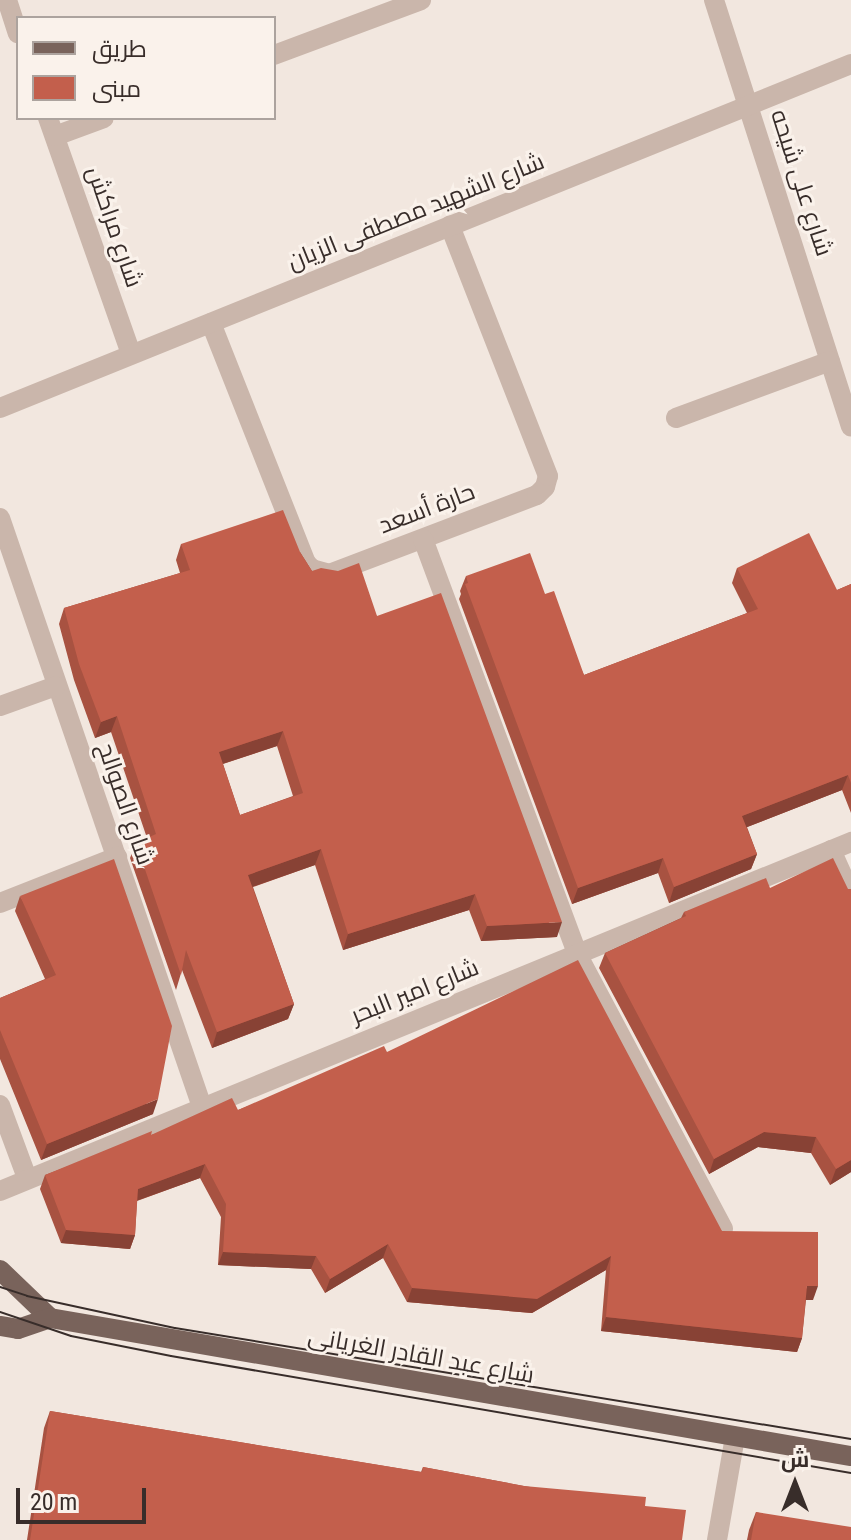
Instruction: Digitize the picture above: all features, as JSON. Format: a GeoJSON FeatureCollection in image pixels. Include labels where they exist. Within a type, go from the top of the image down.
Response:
{"type":"FeatureCollection","features":[{"type":"Feature","properties":{"kind":"main road"},"geometry":{"type":"LineString","coordinates":[[0,1270],[50,1318],[18,1329],[0,1326]]}},
{"type":"Feature","properties":{"kind":"main road","name":"شارع عبد القادر الغريانى"},"geometry":{"type":"LineString","coordinates":[[50,1318],[851,1456]]}},
{"type":"Feature","properties":{"kind":"street"},"geometry":{"type":"LineString","coordinates":[[7,0],[16,27]]}},
{"type":"Feature","properties":{"kind":"street"},"geometry":{"type":"LineString","coordinates":[[276,54],[421,0]]}},
{"type":"Feature","properties":{"kind":"street","name":"شارع على شيحه"},"geometry":{"type":"LineString","coordinates":[[714,0],[851,427]]}},
{"type":"Feature","properties":{"kind":"street","name":"شارع الشهيد مصطفى الزيان"},"geometry":{"type":"LineString","coordinates":[[0,408],[851,64]]}},
{"type":"Feature","properties":{"kind":"street"},"geometry":{"type":"LineString","coordinates":[[51,127],[92,120]]}},
{"type":"Feature","properties":{"kind":"street","name":"شارع مراكش"},"geometry":{"type":"LineString","coordinates":[[51,127],[131,354]]}},
{"type":"Feature","properties":{"kind":"street","name":"حارة أسعد"},"geometry":{"type":"LineString","coordinates":[[211,323],[306,563],[329,574],[537,495],[545,487],[548,476],[450,226]]}},
{"type":"Feature","properties":{"kind":"street"},"geometry":{"type":"LineString","coordinates":[[676,418],[830,361]]}},
{"type":"Feature","properties":{"kind":"street","name":"شارع الصوالح"},"geometry":{"type":"LineString","coordinates":[[0,518],[202,1107]]}},
{"type":"Feature","properties":{"kind":"street"},"geometry":{"type":"LineString","coordinates":[[423,539],[577,954],[723,1229]]}},
{"type":"Feature","properties":{"kind":"street"},"geometry":{"type":"LineString","coordinates":[[0,706],[56,686]]}},
{"type":"Feature","properties":{"kind":"street","name":"شارع امير البحر"},"geometry":{"type":"LineString","coordinates":[[0,1191],[851,842]]}},
{"type":"Feature","properties":{"kind":"street"},"geometry":{"type":"LineString","coordinates":[[831,850],[851,894]]}},
{"type":"Feature","properties":{"kind":"street"},"geometry":{"type":"LineString","coordinates":[[0,903],[117,857]]}},
{"type":"Feature","properties":{"kind":"street"},"geometry":{"type":"LineString","coordinates":[[0,1105],[27,1178]]}},
{"type":"Feature","properties":{"kind":"street"},"geometry":{"type":"LineString","coordinates":[[717,1540],[735,1437]]}},
{"type":"Feature","properties":{"kind":"building"},"geometry":{"type":"Polygon","coordinates":[[[283,510],[300,552],[312,571],[321,568],[338,571],[359,563],[377,616],[441,593],[562,922],[487,926],[475,894],[348,934],[321,849],[248,875],[294,1004],[217,1032],[186,950],[181,975],[136,843],[156,834],[117,716],[101,722],[79,664],[64,608],[190,570],[181,544],[283,510]],[[283,731],[219,752],[240,815],[303,793],[283,731]]]}},
{"type":"Feature","properties":{"kind":"building"},"geometry":{"type":"Polygon","coordinates":[[[809,533],[837,590],[851,584],[851,783],[848,775],[742,816],[757,854],[674,887],[663,858],[578,888],[465,584],[468,583],[466,576],[530,553],[545,594],[554,591],[584,675],[758,609],[737,568],[809,533]]]}},
{"type":"Feature","properties":{"kind":"building"},"geometry":{"type":"Polygon","coordinates":[[[833,858],[848,889],[851,889],[851,1160],[836,1169],[816,1137],[764,1132],[714,1159],[605,953],[686,916],[684,912],[766,878],[770,888],[833,858]]]}},
{"type":"Feature","properties":{"kind":"building"},"geometry":{"type":"Polygon","coordinates":[[[114,859],[172,1026],[158,1099],[47,1144],[0,1030],[0,998],[56,975],[20,896],[114,859]]]}},
{"type":"Feature","properties":{"kind":"building"},"geometry":{"type":"Polygon","coordinates":[[[578,960],[722,1231],[818,1232],[818,1286],[807,1286],[802,1338],[606,1317],[611,1256],[537,1299],[412,1288],[388,1244],[330,1279],[316,1256],[223,1252],[226,1204],[205,1164],[138,1189],[135,1235],[66,1230],[45,1175],[152,1131],[151,1135],[232,1098],[238,1110],[384,1046],[387,1052],[578,960]]]}},
{"type":"Feature","properties":{"kind":"building"},"geometry":{"type":"Polygon","coordinates":[[[50,1411],[422,1472],[423,1467],[524,1486],[646,1497],[645,1506],[686,1510],[682,1540],[30,1540],[50,1411]]]}},
{"type":"Feature","properties":{"kind":"building"},"geometry":{"type":"Polygon","coordinates":[[[756,1512],[851,1527],[851,1540],[751,1540],[756,1512]]]}},
{"type":"Feature","properties":{"kind":"tram line"},"geometry":{"type":"LineString","coordinates":[[0,1287],[27,1296],[175,1328],[851,1439]]}},
{"type":"Feature","properties":{"kind":"tram line"},"geometry":{"type":"LineString","coordinates":[[0,1312],[71,1336],[171,1356],[851,1473]]}}]}
